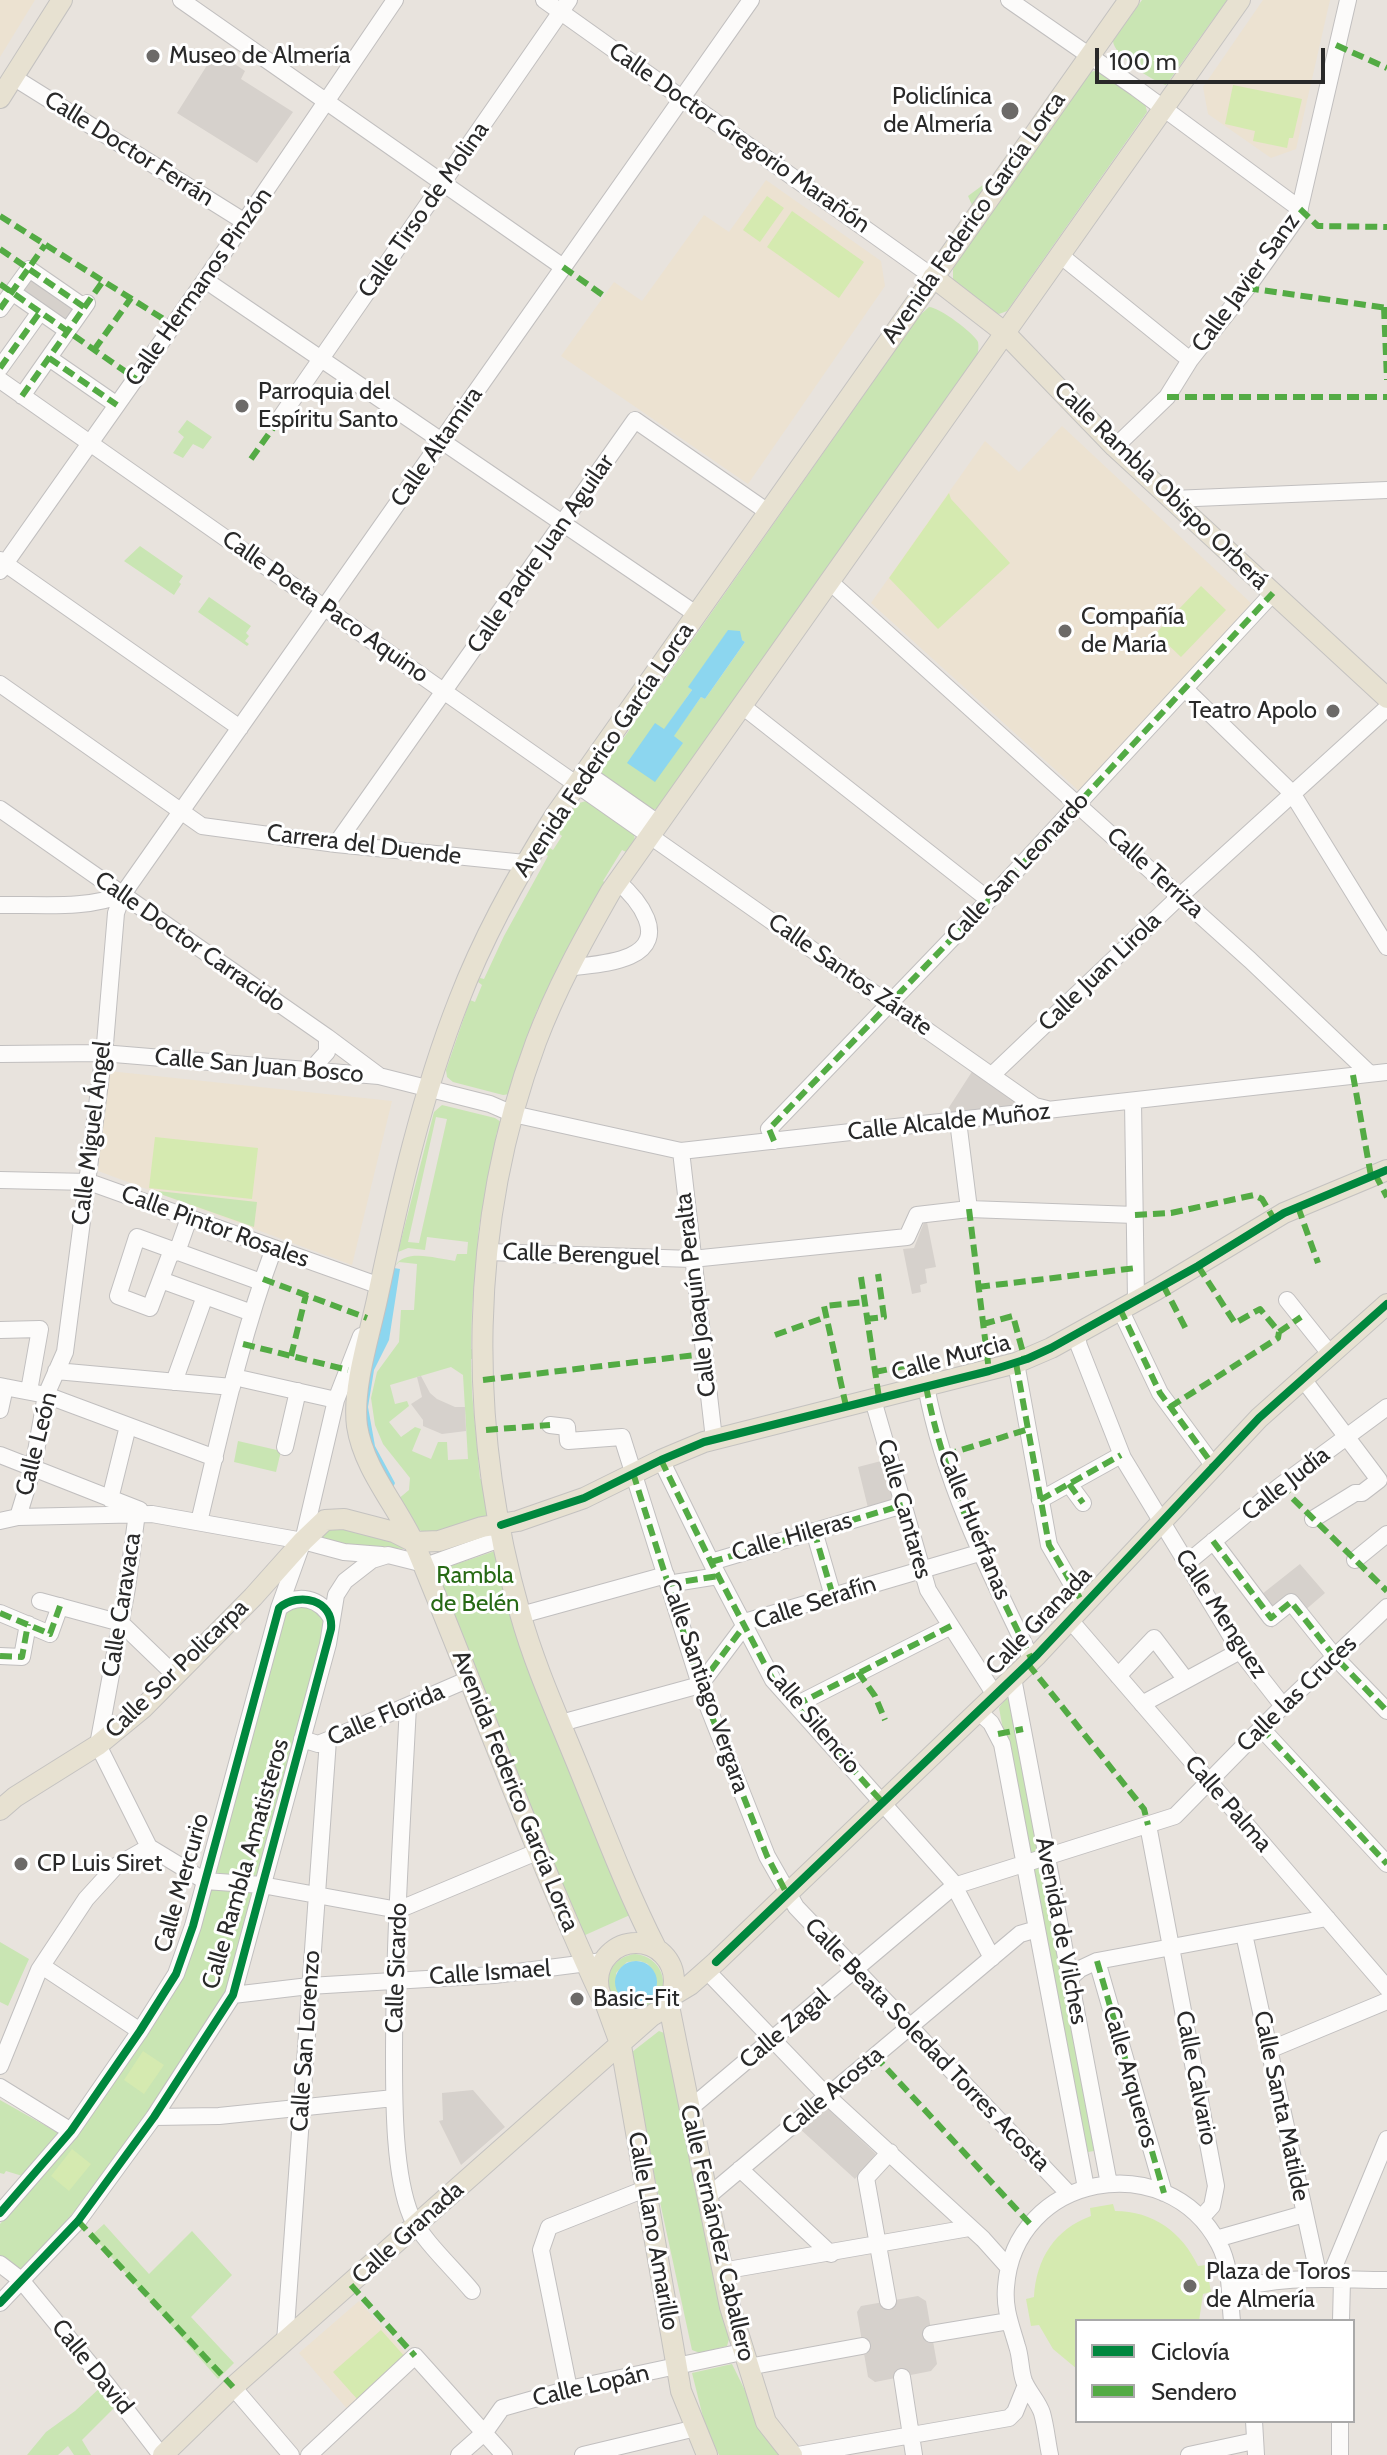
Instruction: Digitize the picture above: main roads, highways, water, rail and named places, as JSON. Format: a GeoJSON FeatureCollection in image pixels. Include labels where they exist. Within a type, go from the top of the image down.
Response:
{"type":"FeatureCollection","features":[{"type":"Feature","properties":{"kind":"main road"},"geometry":{"type":"LineString","coordinates":[[0,98],[62,0]]}},
{"type":"Feature","properties":{"kind":"main road","name":"Avenida Federico García Lorca"},"geometry":{"type":"LineString","coordinates":[[595,1963],[539,1851],[420,1550],[369,1461],[357,1426],[358,1393],[380,1286],[429,1088],[472,967],[525,863],[580,778],[1129,0]]}},
{"type":"Feature","properties":{"kind":"main road"},"geometry":{"type":"LineString","coordinates":[[656,1948],[643,1943],[627,1944],[595,1963],[603,1999],[618,2015],[643,2018],[664,2004],[673,1986],[672,1970],[656,1948],[633,1903],[521,1615],[489,1458],[483,1399],[483,1315],[495,1197],[513,1114],[536,1041],[568,968],[617,881],[1240,0]]}},
{"type":"Feature","properties":{"kind":"main road","name":"Calle Rambla Obispo Orberá"},"geometry":{"type":"LineString","coordinates":[[933,277],[1004,332],[1115,447],[1387,698]]}},
{"type":"Feature","properties":{"kind":"main road","name":"Calle Murcia"},"geometry":{"type":"LineString","coordinates":[[420,1550],[482,1527],[502,1531],[714,1439],[1016,1363],[1051,1348],[1128,1305],[1284,1213],[1387,1170]]}},
{"type":"Feature","properties":{"kind":"main road","name":"Calle Granada"},"geometry":{"type":"LineString","coordinates":[[162,2455],[233,2387],[621,2046],[664,2004],[690,1985],[787,1894],[1032,1660],[1259,1418],[1387,1304]]}},
{"type":"Feature","properties":{"kind":"main road","name":"Calle Sor Policarpa"},"geometry":{"type":"LineString","coordinates":[[0,1810],[15,1797],[98,1745],[143,1708],[325,1520],[344,1519],[394,1532],[420,1550]]}},
{"type":"Feature","properties":{"kind":"main road","name":"Calle Llano Amarillo"},"geometry":{"type":"LineString","coordinates":[[603,1999],[621,2046],[681,2391],[707,2455]]}},
{"type":"Feature","properties":{"kind":"main road","name":"Calle Fernández Caballero"},"geometry":{"type":"LineString","coordinates":[[664,2004],[722,2271],[745,2359],[766,2422],[795,2455]]}},
{"type":"Feature","properties":{"kind":"water"},"geometry":{"type":"Polygon","coordinates":[[[728,630],[740,631],[745,642],[705,699],[701,697],[674,736],[683,743],[655,782],[627,763],[655,723],[664,729],[692,690],[688,687],[728,630]]]}},
{"type":"Feature","properties":{"kind":"water"},"geometry":{"type":"Polygon","coordinates":[[[394,1268],[400,1269],[389,1340],[374,1370],[368,1407],[375,1446],[395,1483],[392,1490],[365,1429],[367,1380],[394,1268]]]}},
{"type":"Feature","properties":{"kind":"water"},"geometry":{"type":"Polygon","coordinates":[[[636,1961],[651,1967],[657,1982],[651,1997],[636,2003],[621,1997],[615,1982],[621,1967],[636,1961]]]}},
{"type":"Feature","properties":{"kind":"place","name":"Museo de Almería"},"geometry":{"type":"Point","coordinates":[153,56]}},
{"type":"Feature","properties":{"kind":"place","name":"Policlínica de Almería"},"geometry":{"type":"Point","coordinates":[1010,111]}},
{"type":"Feature","properties":{"kind":"place","name":"Parroquia del Espíritu Santo"},"geometry":{"type":"Point","coordinates":[242,406]}},
{"type":"Feature","properties":{"kind":"place","name":"Compañía de María"},"geometry":{"type":"Point","coordinates":[1065,631]}},
{"type":"Feature","properties":{"kind":"place","name":"Teatro Apolo"},"geometry":{"type":"Point","coordinates":[1333,711]}},
{"type":"Feature","properties":{"kind":"place","name":"CP Luis Siret"},"geometry":{"type":"Point","coordinates":[21,1864]}},
{"type":"Feature","properties":{"kind":"place","name":"Basic-Fit"},"geometry":{"type":"Point","coordinates":[577,1999]}},
{"type":"Feature","properties":{"kind":"place","name":"Plaza de Toros de Almería"},"geometry":{"type":"Point","coordinates":[1190,2286]}},
{"type":"Feature","properties":{"kind":"park label","name":"Rambla de Belén"},"geometry":{"type":"Point","coordinates":[475,1590]}}]}
